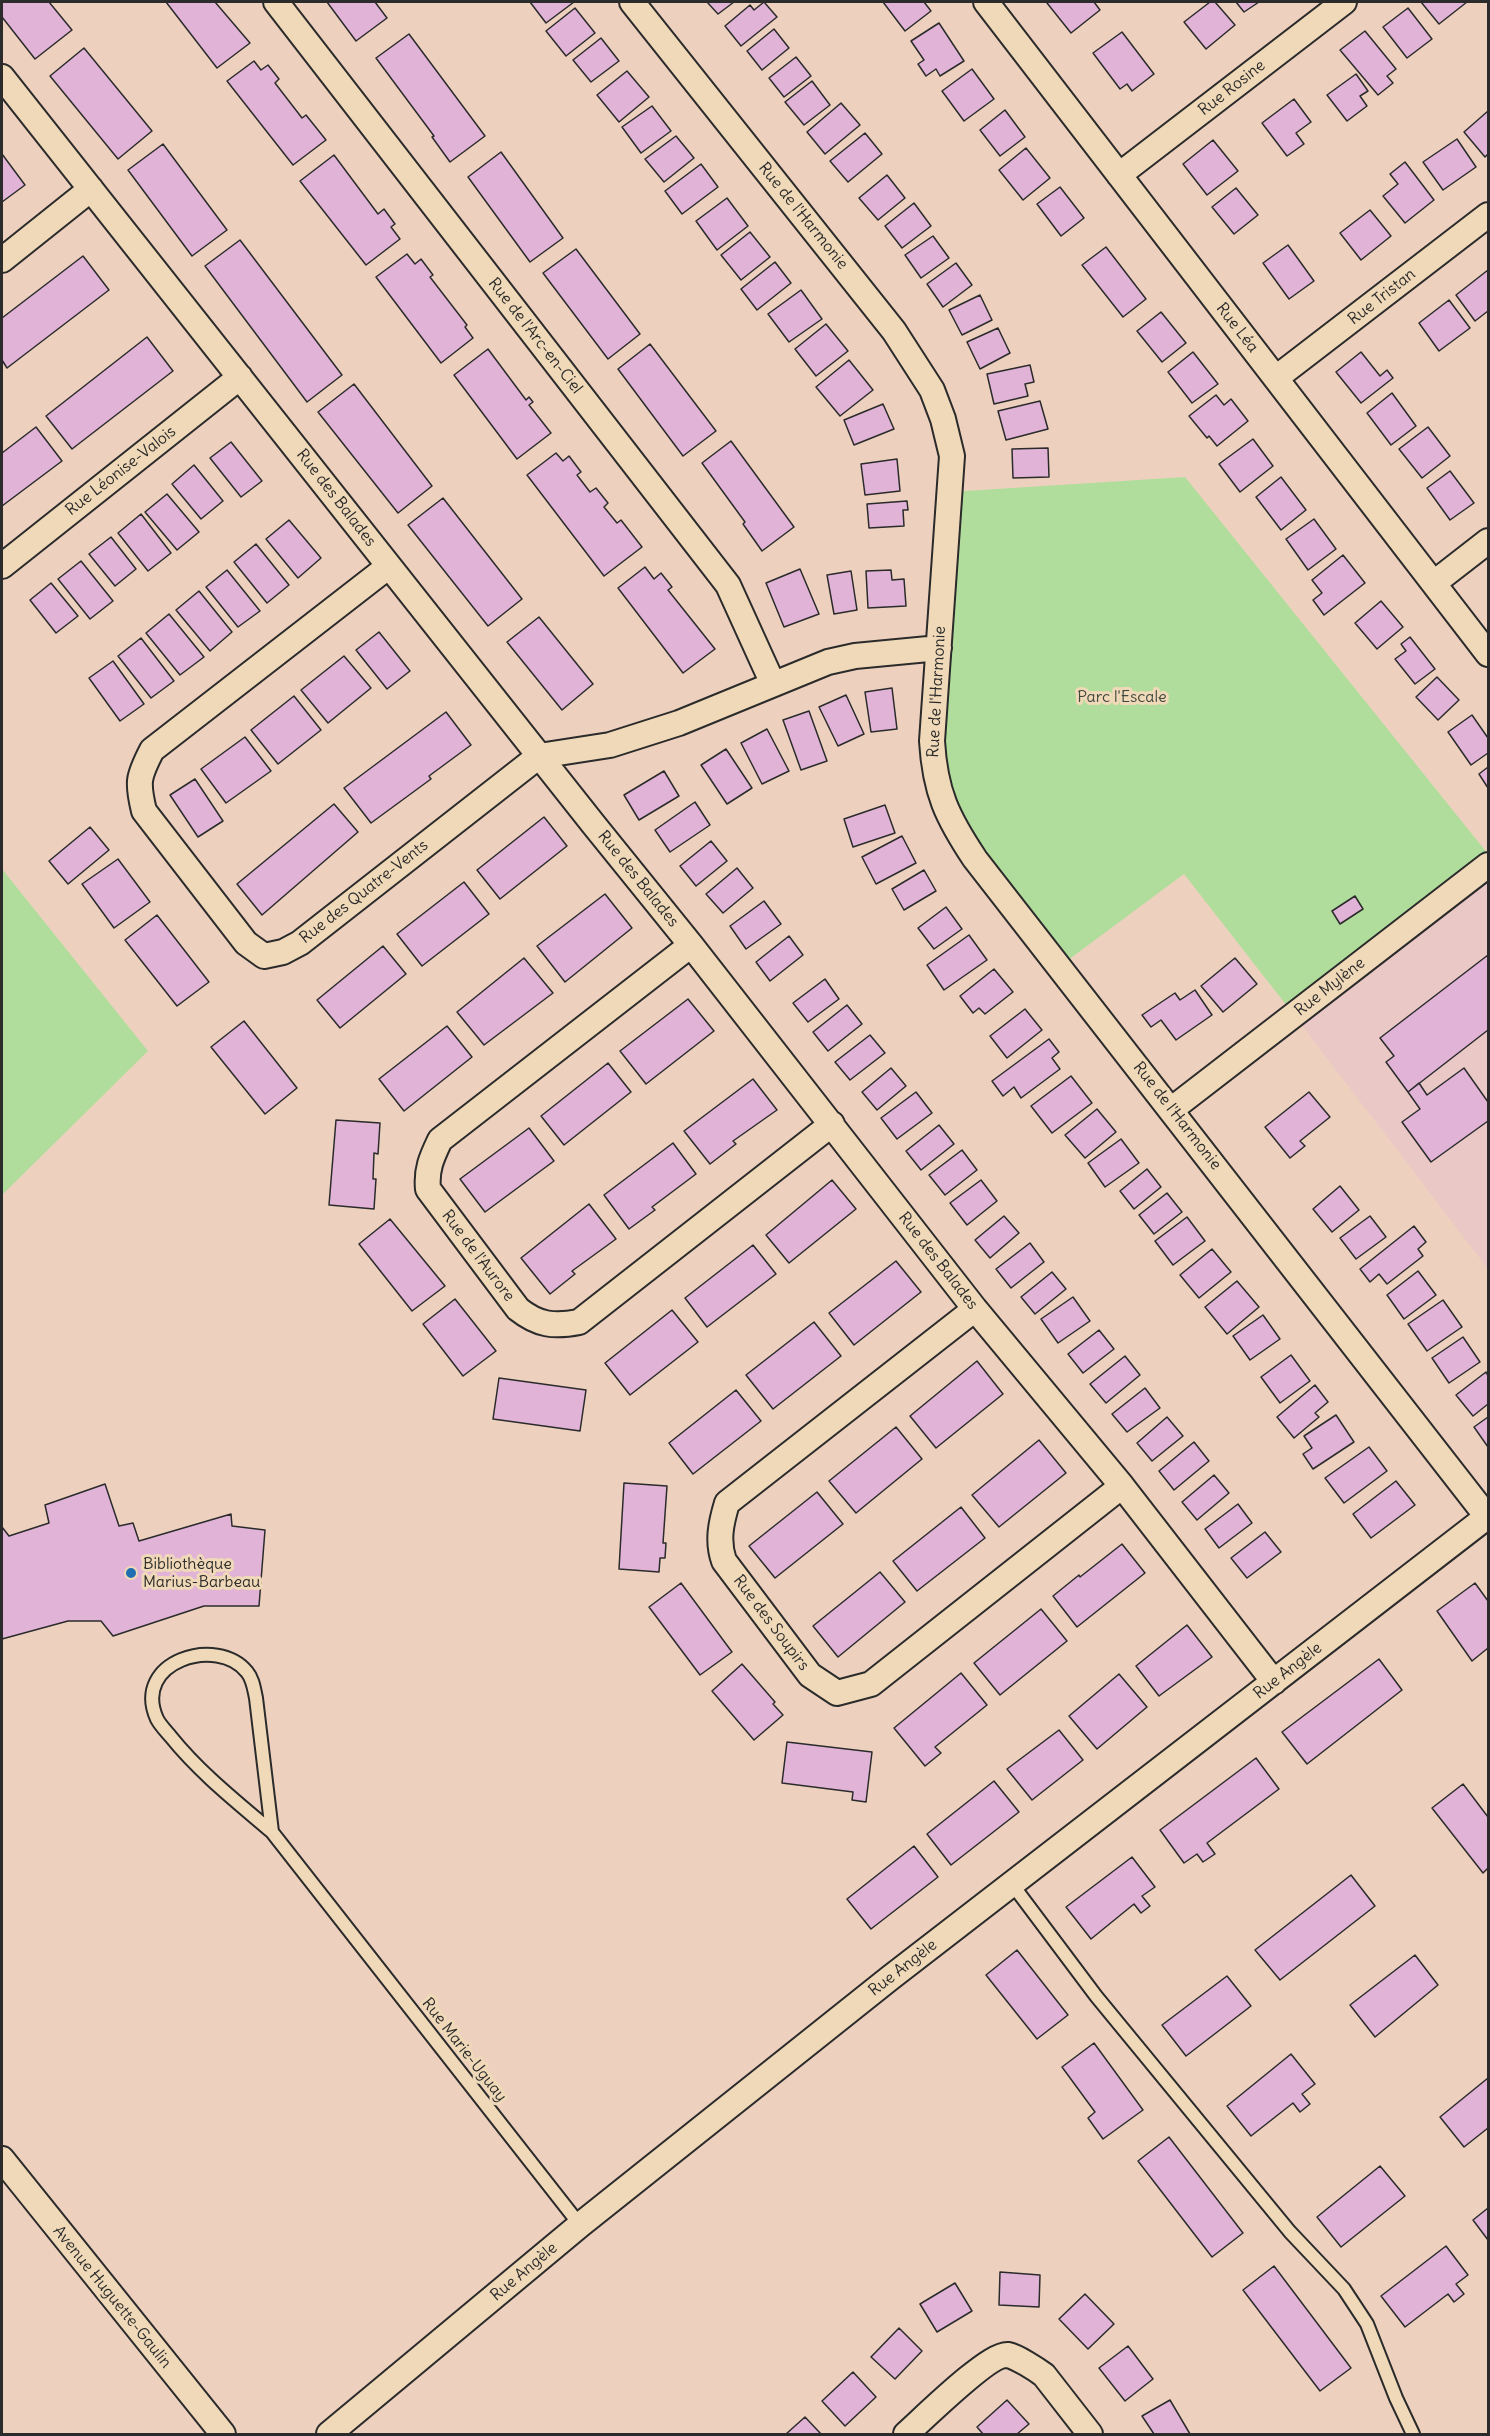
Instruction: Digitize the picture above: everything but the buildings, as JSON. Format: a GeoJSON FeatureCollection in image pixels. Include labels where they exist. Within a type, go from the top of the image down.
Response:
{"type":"FeatureCollection","features":[{"type":"Feature","properties":{"kind":"street","name":"Rue de l'Arc-en-Ciel"},"geometry":{"type":"LineString","coordinates":[[276,2],[728,585],[773,684]]}},
{"type":"Feature","properties":{"kind":"street","name":"Rue de l'Harmonie"},"geometry":{"type":"LineString","coordinates":[[632,2],[894,330],[932,390],[943,419],[952,456],[932,741],[934,768],[941,798],[955,829],[975,860],[1172,1109],[1488,1517]]}},
{"type":"Feature","properties":{"kind":"street","name":"Rue Léa"},"geometry":{"type":"LineString","coordinates":[[986,2],[1488,654]]}},
{"type":"Feature","properties":{"kind":"street","name":"Rue Rosine"},"geometry":{"type":"LineString","coordinates":[[1119,175],[1344,2]]}},
{"type":"Feature","properties":{"kind":"street","name":"Rue des Balades"},"geometry":{"type":"LineString","coordinates":[[2,77],[691,945],[975,1309],[1122,1486],[1274,1682]]}},
{"type":"Feature","properties":{"kind":"street"},"geometry":{"type":"LineString","coordinates":[[2,260],[90,189]]}},
{"type":"Feature","properties":{"kind":"street","name":"Rue Tristan"},"geometry":{"type":"LineString","coordinates":[[1276,378],[1488,215]]}},
{"type":"Feature","properties":{"kind":"street","name":"Rue Léonise-Valois"},"geometry":{"type":"LineString","coordinates":[[2,566],[240,377]]}},
{"type":"Feature","properties":{"kind":"street"},"geometry":{"type":"LineString","coordinates":[[1434,583],[1488,541]]}},
{"type":"Feature","properties":{"kind":"street","name":"Rue des Quatre-Vents"},"geometry":{"type":"LineString","coordinates":[[389,566],[152,750],[140,772],[139,790],[144,811],[246,943],[264,956],[283,952],[300,943],[539,756],[610,745],[679,723],[828,662],[855,656],[939,648]]}},
{"type":"Feature","properties":{"kind":"street","name":"Rue Mylène"},"geometry":{"type":"LineString","coordinates":[[1172,1109],[1488,865]]}},
{"type":"Feature","properties":{"kind":"street","name":"Rue de l'Aurore"},"geometry":{"type":"LineString","coordinates":[[691,945],[440,1140],[429,1162],[428,1189],[518,1309],[530,1319],[558,1326],[579,1322],[832,1124]]}},
{"type":"Feature","properties":{"kind":"street","name":"Rue des Soupirs"},"geometry":{"type":"LineString","coordinates":[[975,1309],[727,1503],[720,1528],[721,1552],[724,1561],[810,1675],[837,1692],[871,1684],[1122,1486]]}},
{"type":"Feature","properties":{"kind":"street","name":"Rue Angèle"},"geometry":{"type":"LineString","coordinates":[[329,2434],[580,2225],[880,1985],[1488,1517]]}},
{"type":"Feature","properties":{"kind":"street","name":"Avenue Huguette-Gaulin"},"geometry":{"type":"LineString","coordinates":[[2,2159],[223,2434]]}},
{"type":"Feature","properties":{"kind":"street"},"geometry":{"type":"LineString","coordinates":[[906,2434],[975,2373],[1007,2355],[1034,2367],[1044,2375],[1090,2434]]}},
{"type":"Feature","properties":{"kind":"lane","name":"Rue Marie-Uguay"},"geometry":{"type":"LineString","coordinates":[[272,1832],[256,1698],[253,1683],[247,1671],[223,1657],[207,1656],[178,1660],[165,1668],[155,1686],[154,1710],[158,1721],[181,1749],[211,1779],[272,1832],[580,2225]]}},
{"type":"Feature","properties":{"kind":"lane"},"geometry":{"type":"LineString","coordinates":[[1012,1884],[1096,1996],[1160,2075],[1290,2232],[1344,2289],[1367,2324],[1413,2434]]}},
{"type":"Feature","properties":{"kind":"shaded area"},"geometry":{"type":"Polygon","coordinates":[[[1488,865],[1488,1269],[1294,1015],[1488,865]]]}},
{"type":"Feature","properties":{"kind":"green space","name":"Parc l'Escale"},"geometry":{"type":"Polygon","coordinates":[[[1185,477],[1488,854],[1294,1015],[1184,874],[1060,966],[941,798],[949,492],[1185,477]]]}},
{"type":"Feature","properties":{"kind":"green space"},"geometry":{"type":"Polygon","coordinates":[[[2,869],[148,1051],[2,1195],[2,869]]]}},
{"type":"Feature","properties":{"kind":"place","name":"Bibliothèque Marius-Barbeau"},"geometry":{"type":"Point","coordinates":[131,1573]}}]}
